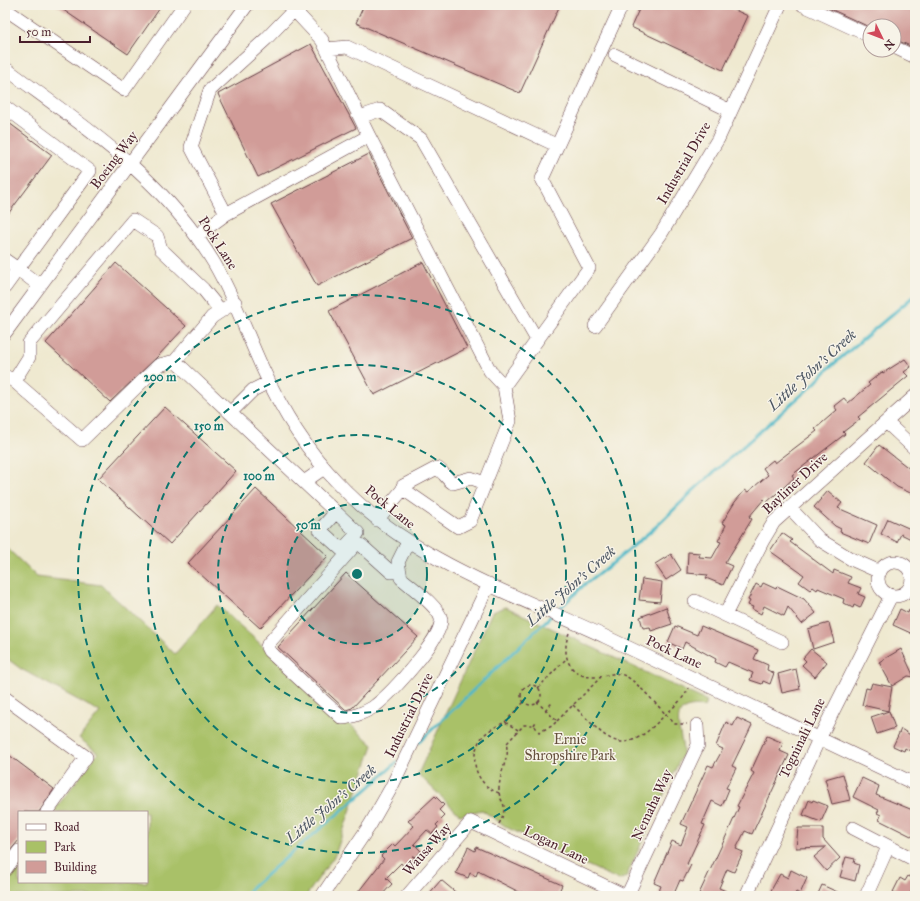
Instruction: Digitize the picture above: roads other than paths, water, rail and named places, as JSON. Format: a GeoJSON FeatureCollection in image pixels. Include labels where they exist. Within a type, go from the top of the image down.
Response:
{"type":"FeatureCollection","features":[{"type":"Feature","properties":{"kind":"street"},"geometry":{"type":"LineString","coordinates":[[5,9],[124,90],[184,5]]}},
{"type":"Feature","properties":{"kind":"street","name":"Boeing Way"},"geometry":{"type":"LineString","coordinates":[[5,333],[247,5]]}},
{"type":"Feature","properties":{"kind":"street"},"geometry":{"type":"LineString","coordinates":[[504,386],[589,268],[542,179],[556,145],[622,5]]}},
{"type":"Feature","properties":{"kind":"street","name":"Industrial Drive"},"geometry":{"type":"LineString","coordinates":[[595,326],[661,234],[718,139],[780,5]]}},
{"type":"Feature","properties":{"kind":"street"},"geometry":{"type":"LineString","coordinates":[[803,5],[819,8],[862,32]]}},
{"type":"Feature","properties":{"kind":"street"},"geometry":{"type":"LineString","coordinates":[[226,214],[191,147],[201,113],[210,90],[266,39],[293,7],[322,40],[369,136],[490,371],[504,386],[510,420],[470,521],[458,527],[403,489]]}},
{"type":"Feature","properties":{"kind":"street"},"geometry":{"type":"LineString","coordinates":[[327,49],[347,47],[556,145]]}},
{"type":"Feature","properties":{"kind":"street"},"geometry":{"type":"LineString","coordinates":[[902,51],[915,57]]}},
{"type":"Feature","properties":{"kind":"street"},"geometry":{"type":"LineString","coordinates":[[615,55],[731,111]]}},
{"type":"Feature","properties":{"kind":"street","name":"Pock Lane"},"geometry":{"type":"LineString","coordinates":[[5,68],[131,163],[158,190],[196,236],[213,262],[234,302],[269,382],[288,417],[324,468],[359,504],[378,520],[408,542],[447,565],[540,606],[915,784]]}},
{"type":"Feature","properties":{"kind":"street"},"geometry":{"type":"LineString","coordinates":[[5,107],[90,171],[5,286]]}},
{"type":"Feature","properties":{"kind":"street"},"geometry":{"type":"LineString","coordinates":[[360,117],[380,110],[421,139],[537,340]]}},
{"type":"Feature","properties":{"kind":"street"},"geometry":{"type":"LineString","coordinates":[[196,236],[226,214],[369,136]]}},
{"type":"Feature","properties":{"kind":"street"},"geometry":{"type":"LineString","coordinates":[[221,311],[203,289],[161,249],[157,236],[133,220],[29,343],[29,356],[9,379],[82,440],[159,365],[175,361],[212,317],[221,311],[234,302]]}},
{"type":"Feature","properties":{"kind":"street"},"geometry":{"type":"LineString","coordinates":[[5,260],[40,286]]}},
{"type":"Feature","properties":{"kind":"street"},"geometry":{"type":"LineString","coordinates":[[175,361],[336,512]]}},
{"type":"Feature","properties":{"kind":"street"},"geometry":{"type":"LineString","coordinates":[[230,413],[252,390],[269,382]]}},
{"type":"Feature","properties":{"kind":"street","name":"Bayliner Drive"},"geometry":{"type":"LineString","coordinates":[[725,615],[774,522],[915,396]]}},
{"type":"Feature","properties":{"kind":"street"},"geometry":{"type":"LineString","coordinates":[[886,422],[915,449]]}},
{"type":"Feature","properties":{"kind":"street"},"geometry":{"type":"LineString","coordinates":[[304,482],[324,468]]}},
{"type":"Feature","properties":{"kind":"street"},"geometry":{"type":"LineString","coordinates":[[378,520],[403,489],[405,484],[436,468],[442,471],[448,480],[453,483],[471,478],[485,483]]}},
{"type":"Feature","properties":{"kind":"street"},"geometry":{"type":"LineString","coordinates":[[790,508],[820,540],[851,559],[880,572]]}},
{"type":"Feature","properties":{"kind":"street"},"geometry":{"type":"LineString","coordinates":[[399,571],[390,572],[361,545],[356,544],[268,644],[267,647],[269,650],[342,718],[375,706],[428,650],[441,624],[441,617],[435,608],[401,578],[398,562],[399,557],[408,542]]}},
{"type":"Feature","properties":{"kind":"street"},"geometry":{"type":"LineString","coordinates":[[891,562],[898,562],[906,565],[911,572],[913,583],[901,595],[892,596],[885,593],[878,583],[882,567],[891,562]]}},
{"type":"Feature","properties":{"kind":"street","name":"Industrial Drive"},"geometry":{"type":"LineString","coordinates":[[322,896],[370,825],[391,788],[427,716],[489,584]]}},
{"type":"Feature","properties":{"kind":"street","name":"Togninali Lane"},"geometry":{"type":"LineString","coordinates":[[746,896],[819,739],[892,596]]}},
{"type":"Feature","properties":{"kind":"street"},"geometry":{"type":"LineString","coordinates":[[695,601],[782,642]]}},
{"type":"Feature","properties":{"kind":"street"},"geometry":{"type":"LineString","coordinates":[[5,698],[86,758],[48,811]]}},
{"type":"Feature","properties":{"kind":"street","name":"Nemaha Way"},"geometry":{"type":"LineString","coordinates":[[626,896],[698,745],[697,725]]}},
{"type":"Feature","properties":{"kind":"street","name":"Logan Lane"},"geometry":{"type":"LineString","coordinates":[[472,822],[626,896]]}},
{"type":"Feature","properties":{"kind":"street","name":"Wausa Way"},"geometry":{"type":"LineString","coordinates":[[407,896],[472,822]]}},
{"type":"Feature","properties":{"kind":"street"},"geometry":{"type":"LineString","coordinates":[[852,828],[915,860]]}},
{"type":"Feature","properties":{"kind":"street"},"geometry":{"type":"LineString","coordinates":[[866,896],[888,847]]}},
{"type":"Feature","properties":{"kind":"street"},"geometry":{"type":"LineString","coordinates":[[5,870],[18,852]]}},
{"type":"Feature","properties":{"kind":"waterway","name":"Little John's Creek"},"geometry":{"type":"LineString","coordinates":[[557,611],[584,585],[658,525],[696,488],[815,383],[830,367],[915,295]]}},
{"type":"Feature","properties":{"kind":"waterway","name":"Little John's Creek"},"geometry":{"type":"LineString","coordinates":[[419,742],[551,616]]}},
{"type":"Feature","properties":{"kind":"waterway","name":"Little John's Creek"},"geometry":{"type":"LineString","coordinates":[[243,896],[397,762]]}},
{"type":"Feature","properties":{"kind":"park label","name":"Ernie Shropshire Park"},"geometry":{"type":"Point","coordinates":[570,748]}}]}
